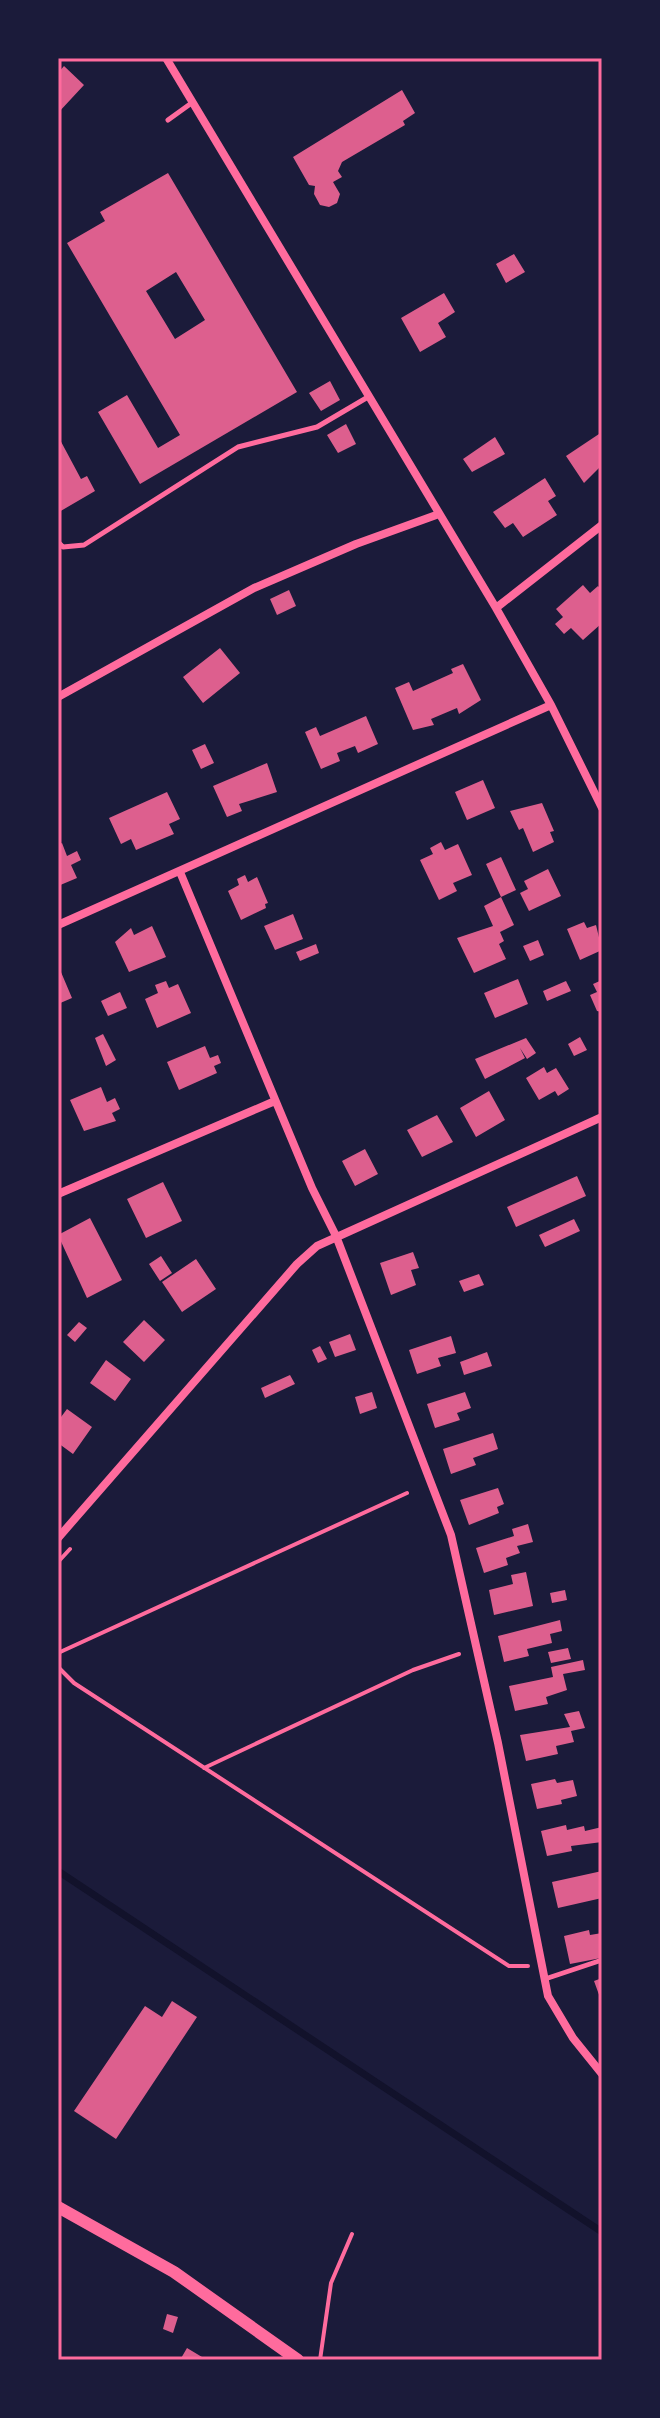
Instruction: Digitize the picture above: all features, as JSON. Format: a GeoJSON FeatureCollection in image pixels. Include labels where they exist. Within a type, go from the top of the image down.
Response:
{"type":"FeatureCollection","features":[{"type":"Feature","properties":{"kind":"street"},"geometry":{"type":"LineString","coordinates":[[166,58],[496,608],[551,705],[602,808]]}},
{"type":"Feature","properties":{"kind":"street"},"geometry":{"type":"LineString","coordinates":[[58,697],[254,588],[356,544],[439,514]]}},
{"type":"Feature","properties":{"kind":"street"},"geometry":{"type":"LineString","coordinates":[[496,608],[602,525]]}},
{"type":"Feature","properties":{"kind":"street"},"geometry":{"type":"LineString","coordinates":[[58,925],[551,705]]}},
{"type":"Feature","properties":{"kind":"street"},"geometry":{"type":"LineString","coordinates":[[180,872],[275,1101],[336,1236],[451,1535],[498,1743],[548,1996],[573,2038],[602,2074]]}},
{"type":"Feature","properties":{"kind":"street"},"geometry":{"type":"LineString","coordinates":[[58,1194],[275,1101]]}},
{"type":"Feature","properties":{"kind":"street"},"geometry":{"type":"LineString","coordinates":[[58,1538],[297,1264],[336,1236],[602,1117]]}},
{"type":"Feature","properties":{"kind":"street"},"geometry":{"type":"LineString","coordinates":[[58,2207],[174,2272],[298,2360]]}},
{"type":"Feature","properties":{"kind":"lane"},"geometry":{"type":"LineString","coordinates":[[168,120],[193,102]]}},
{"type":"Feature","properties":{"kind":"lane"},"geometry":{"type":"LineString","coordinates":[[58,542],[63,547],[84,545],[238,447],[317,427],[368,397]]}},
{"type":"Feature","properties":{"kind":"lane"},"geometry":{"type":"LineString","coordinates":[[545,1979],[602,1960]]}},
{"type":"Feature","properties":{"kind":"path"},"geometry":{"type":"LineString","coordinates":[[58,1653],[407,1493]]}},
{"type":"Feature","properties":{"kind":"path"},"geometry":{"type":"LineString","coordinates":[[204,1768],[413,1670],[459,1654]]}},
{"type":"Feature","properties":{"kind":"path"},"geometry":{"type":"LineString","coordinates":[[58,1667],[74,1683],[509,1966],[543,1966]]}},
{"type":"Feature","properties":{"kind":"path"},"geometry":{"type":"LineString","coordinates":[[320,2360],[331,2283],[352,2234]]}},
{"type":"Feature","properties":{"kind":"building"},"geometry":{"type":"Polygon","coordinates":[[[64,66],[84,85],[58,113],[58,73],[64,66]]]}},
{"type":"Feature","properties":{"kind":"building"},"geometry":{"type":"Polygon","coordinates":[[[402,90],[415,113],[403,121],[405,125],[342,162],[338,171],[342,177],[333,182],[340,194],[337,203],[329,207],[320,205],[314,194],[315,186],[309,185],[293,157],[402,90]]]}},
{"type":"Feature","properties":{"kind":"building"},"geometry":{"type":"Polygon","coordinates":[[[168,173],[297,392],[140,484],[98,412],[127,395],[158,448],[180,435],[67,243],[105,221],[100,212],[168,173]],[[176,272],[146,291],[175,339],[205,320],[176,272]]]}},
{"type":"Feature","properties":{"kind":"building"},"geometry":{"type":"Polygon","coordinates":[[[514,254],[525,272],[506,283],[496,264],[514,254]]]}},
{"type":"Feature","properties":{"kind":"building"},"geometry":{"type":"Polygon","coordinates":[[[444,293],[455,312],[438,323],[446,337],[420,352],[401,318],[444,293]]]}},
{"type":"Feature","properties":{"kind":"building"},"geometry":{"type":"Polygon","coordinates":[[[330,381],[340,400],[321,411],[309,393],[330,381]]]}},
{"type":"Feature","properties":{"kind":"building"},"geometry":{"type":"Polygon","coordinates":[[[346,424],[356,444],[338,453],[327,435],[346,424]]]}},
{"type":"Feature","properties":{"kind":"building"},"geometry":{"type":"Polygon","coordinates":[[[602,432],[602,465],[584,483],[566,456],[602,432]]]}},
{"type":"Feature","properties":{"kind":"building"},"geometry":{"type":"Polygon","coordinates":[[[58,436],[81,479],[87,476],[95,491],[59,512],[58,436]]]}},
{"type":"Feature","properties":{"kind":"building"},"geometry":{"type":"Polygon","coordinates":[[[495,437],[505,454],[472,472],[463,459],[495,437]]]}},
{"type":"Feature","properties":{"kind":"building"},"geometry":{"type":"Polygon","coordinates":[[[545,478],[556,496],[548,501],[557,515],[523,537],[513,523],[505,528],[493,512],[545,478]]]}},
{"type":"Feature","properties":{"kind":"building"},"geometry":{"type":"Polygon","coordinates":[[[583,585],[590,593],[598,586],[602,591],[602,623],[583,640],[571,628],[564,634],[555,624],[563,617],[556,609],[583,585]]]}},
{"type":"Feature","properties":{"kind":"building"},"geometry":{"type":"Polygon","coordinates":[[[289,590],[296,606],[277,615],[270,599],[289,590]]]}},
{"type":"Feature","properties":{"kind":"building"},"geometry":{"type":"Polygon","coordinates":[[[220,648],[240,673],[203,703],[183,677],[220,648]]]}},
{"type":"Feature","properties":{"kind":"building"},"geometry":{"type":"Polygon","coordinates":[[[463,664],[481,700],[459,714],[457,708],[431,719],[434,725],[413,730],[395,688],[409,682],[413,691],[453,673],[451,669],[463,664]]]}},
{"type":"Feature","properties":{"kind":"building"},"geometry":{"type":"Polygon","coordinates":[[[366,716],[378,744],[358,753],[355,746],[337,753],[340,761],[321,769],[305,732],[316,727],[320,736],[366,716]]]}},
{"type":"Feature","properties":{"kind":"building"},"geometry":{"type":"Polygon","coordinates":[[[205,744],[214,763],[201,769],[192,750],[205,744]]]}},
{"type":"Feature","properties":{"kind":"building"},"geometry":{"type":"Polygon","coordinates":[[[267,763],[277,792],[239,804],[242,811],[227,817],[213,786],[267,763]]]}},
{"type":"Feature","properties":{"kind":"building"},"geometry":{"type":"Polygon","coordinates":[[[483,780],[495,808],[467,820],[455,792],[483,780]]]}},
{"type":"Feature","properties":{"kind":"building"},"geometry":{"type":"Polygon","coordinates":[[[167,792],[180,819],[169,824],[174,834],[136,850],[131,839],[121,844],[109,818],[167,792]]]}},
{"type":"Feature","properties":{"kind":"building"},"geometry":{"type":"Polygon","coordinates":[[[542,803],[554,831],[550,832],[554,842],[533,852],[523,828],[519,830],[510,811],[542,803]]]}},
{"type":"Feature","properties":{"kind":"building"},"geometry":{"type":"Polygon","coordinates":[[[441,842],[445,850],[458,844],[472,875],[453,883],[457,891],[439,900],[420,860],[433,854],[430,848],[441,842]]]}},
{"type":"Feature","properties":{"kind":"building"},"geometry":{"type":"Polygon","coordinates":[[[62,843],[67,856],[77,851],[81,860],[71,865],[77,878],[58,886],[58,845],[62,843]]]}},
{"type":"Feature","properties":{"kind":"building"},"geometry":{"type":"Polygon","coordinates":[[[501,857],[516,890],[501,897],[486,864],[501,857]]]}},
{"type":"Feature","properties":{"kind":"building"},"geometry":{"type":"Polygon","coordinates":[[[548,869],[561,896],[529,911],[520,893],[528,889],[524,881],[548,869]]]}},
{"type":"Feature","properties":{"kind":"building"},"geometry":{"type":"Polygon","coordinates":[[[245,875],[248,882],[257,877],[268,903],[265,904],[266,908],[241,920],[228,891],[239,885],[237,879],[245,875]]]}},
{"type":"Feature","properties":{"kind":"building"},"geometry":{"type":"Polygon","coordinates":[[[501,897],[514,925],[500,932],[504,941],[499,944],[506,959],[474,973],[457,938],[493,926],[484,906],[501,897]]]}},
{"type":"Feature","properties":{"kind":"building"},"geometry":{"type":"Polygon","coordinates":[[[293,914],[303,939],[275,950],[264,926],[293,914]]]}},
{"type":"Feature","properties":{"kind":"building"},"geometry":{"type":"Polygon","coordinates":[[[584,922],[587,928],[596,925],[602,950],[580,960],[567,929],[584,922]]]}},
{"type":"Feature","properties":{"kind":"building"},"geometry":{"type":"Polygon","coordinates":[[[152,926],[166,957],[129,972],[115,942],[131,928],[134,935],[152,926]]]}},
{"type":"Feature","properties":{"kind":"building"},"geometry":{"type":"Polygon","coordinates":[[[538,940],[544,955],[530,961],[523,946],[538,940]]]}},
{"type":"Feature","properties":{"kind":"building"},"geometry":{"type":"Polygon","coordinates":[[[316,944],[319,953],[300,961],[296,952],[316,944]]]}},
{"type":"Feature","properties":{"kind":"building"},"geometry":{"type":"Polygon","coordinates":[[[58,965],[72,998],[58,1004],[58,965]]]}},
{"type":"Feature","properties":{"kind":"building"},"geometry":{"type":"Polygon","coordinates":[[[518,979],[528,1004],[495,1018],[484,993],[518,979]]]}},
{"type":"Feature","properties":{"kind":"building"},"geometry":{"type":"Polygon","coordinates":[[[602,980],[602,1012],[597,1011],[590,995],[597,992],[593,984],[602,980]]]}},
{"type":"Feature","properties":{"kind":"building"},"geometry":{"type":"Polygon","coordinates":[[[166,981],[169,988],[178,984],[191,1013],[157,1028],[145,999],[158,993],[155,985],[166,981]]]}},
{"type":"Feature","properties":{"kind":"building"},"geometry":{"type":"Polygon","coordinates":[[[566,981],[571,991],[547,1001],[543,991],[566,981]]]}},
{"type":"Feature","properties":{"kind":"building"},"geometry":{"type":"Polygon","coordinates":[[[120,992],[127,1008],[108,1016],[101,1001],[120,992]]]}},
{"type":"Feature","properties":{"kind":"building"},"geometry":{"type":"Polygon","coordinates":[[[103,1034],[116,1060],[106,1066],[95,1038],[103,1034]]]}},
{"type":"Feature","properties":{"kind":"building"},"geometry":{"type":"Polygon","coordinates":[[[580,1037],[587,1050],[574,1056],[568,1044],[580,1037]]]}},
{"type":"Feature","properties":{"kind":"building"},"geometry":{"type":"Polygon","coordinates":[[[526,1038],[536,1053],[527,1059],[520,1048],[525,1058],[485,1079],[475,1059],[526,1038]]]}},
{"type":"Feature","properties":{"kind":"building"},"geometry":{"type":"Polygon","coordinates":[[[205,1046],[210,1058],[218,1055],[221,1063],[214,1066],[217,1073],[179,1090],[167,1062],[205,1046]]]}},
{"type":"Feature","properties":{"kind":"building"},"geometry":{"type":"Polygon","coordinates":[[[544,1067],[547,1073],[556,1068],[569,1089],[558,1096],[555,1091],[539,1100],[526,1078],[544,1067]]]}},
{"type":"Feature","properties":{"kind":"building"},"geometry":{"type":"Polygon","coordinates":[[[101,1087],[107,1102],[115,1098],[120,1109],[112,1113],[116,1121],[84,1131],[70,1100],[101,1087]]]}},
{"type":"Feature","properties":{"kind":"building"},"geometry":{"type":"Polygon","coordinates":[[[489,1091],[505,1120],[476,1137],[460,1108],[489,1091]]]}},
{"type":"Feature","properties":{"kind":"building"},"geometry":{"type":"Polygon","coordinates":[[[437,1115],[453,1142],[422,1157],[407,1130],[437,1115]]]}},
{"type":"Feature","properties":{"kind":"building"},"geometry":{"type":"Polygon","coordinates":[[[365,1149],[378,1174],[355,1186],[342,1161],[365,1149]]]}},
{"type":"Feature","properties":{"kind":"building"},"geometry":{"type":"Polygon","coordinates":[[[577,1176],[586,1196],[516,1227],[507,1207],[577,1176]]]}},
{"type":"Feature","properties":{"kind":"building"},"geometry":{"type":"Polygon","coordinates":[[[163,1182],[182,1221],[146,1238],[127,1199],[163,1182]]]}},
{"type":"Feature","properties":{"kind":"building"},"geometry":{"type":"Polygon","coordinates":[[[90,1218],[122,1280],[87,1298],[58,1235],[90,1218]]]}},
{"type":"Feature","properties":{"kind":"building"},"geometry":{"type":"Polygon","coordinates":[[[574,1219],[580,1231],[545,1247],[539,1235],[574,1219]]]}},
{"type":"Feature","properties":{"kind":"building"},"geometry":{"type":"Polygon","coordinates":[[[413,1252],[419,1268],[411,1270],[416,1285],[391,1295],[380,1263],[413,1252]]]}},
{"type":"Feature","properties":{"kind":"building"},"geometry":{"type":"Polygon","coordinates":[[[161,1256],[172,1273],[160,1281],[149,1264],[161,1256]]]}},
{"type":"Feature","properties":{"kind":"building"},"geometry":{"type":"Polygon","coordinates":[[[196,1259],[216,1289],[182,1312],[162,1282],[196,1259]]]}},
{"type":"Feature","properties":{"kind":"building"},"geometry":{"type":"Polygon","coordinates":[[[479,1274],[484,1285],[464,1292],[459,1281],[479,1274]]]}},
{"type":"Feature","properties":{"kind":"building"},"geometry":{"type":"Polygon","coordinates":[[[144,1320],[165,1340],[144,1362],[123,1342],[144,1320]]]}},
{"type":"Feature","properties":{"kind":"building"},"geometry":{"type":"Polygon","coordinates":[[[79,1322],[87,1328],[75,1342],[67,1335],[79,1322]]]}},
{"type":"Feature","properties":{"kind":"building"},"geometry":{"type":"Polygon","coordinates":[[[350,1334],[356,1350],[335,1357],[329,1342],[350,1334]]]}},
{"type":"Feature","properties":{"kind":"building"},"geometry":{"type":"Polygon","coordinates":[[[451,1336],[456,1353],[438,1358],[441,1366],[417,1374],[409,1350],[451,1336]]]}},
{"type":"Feature","properties":{"kind":"building"},"geometry":{"type":"Polygon","coordinates":[[[320,1346],[327,1359],[318,1363],[312,1350],[320,1346]]]}},
{"type":"Feature","properties":{"kind":"building"},"geometry":{"type":"Polygon","coordinates":[[[487,1352],[492,1366],[464,1375],[460,1362],[487,1352]]]}},
{"type":"Feature","properties":{"kind":"building"},"geometry":{"type":"Polygon","coordinates":[[[106,1360],[131,1379],[115,1401],[90,1383],[106,1360]]]}},
{"type":"Feature","properties":{"kind":"building"},"geometry":{"type":"Polygon","coordinates":[[[290,1375],[295,1384],[265,1398],[261,1388],[290,1375]]]}},
{"type":"Feature","properties":{"kind":"building"},"geometry":{"type":"Polygon","coordinates":[[[372,1392],[377,1408],[360,1414],[355,1397],[372,1392]]]}},
{"type":"Feature","properties":{"kind":"building"},"geometry":{"type":"Polygon","coordinates":[[[465,1392],[471,1408],[457,1413],[460,1420],[435,1428],[427,1404],[465,1392]]]}},
{"type":"Feature","properties":{"kind":"building"},"geometry":{"type":"Polygon","coordinates":[[[67,1409],[92,1427],[73,1454],[58,1443],[58,1421],[67,1409]]]}},
{"type":"Feature","properties":{"kind":"building"},"geometry":{"type":"Polygon","coordinates":[[[493,1433],[498,1449],[473,1458],[476,1465],[451,1474],[443,1449],[493,1433]]]}},
{"type":"Feature","properties":{"kind":"building"},"geometry":{"type":"Polygon","coordinates":[[[498,1488],[504,1504],[497,1507],[499,1513],[469,1525],[460,1500],[498,1488]]]}},
{"type":"Feature","properties":{"kind":"building"},"geometry":{"type":"Polygon","coordinates":[[[528,1524],[533,1542],[517,1546],[520,1553],[506,1558],[508,1565],[484,1573],[476,1548],[514,1536],[512,1529],[528,1524]]]}},
{"type":"Feature","properties":{"kind":"building"},"geometry":{"type":"Polygon","coordinates":[[[526,1572],[533,1606],[494,1615],[489,1590],[513,1584],[511,1575],[526,1572]]]}},
{"type":"Feature","properties":{"kind":"building"},"geometry":{"type":"Polygon","coordinates":[[[565,1590],[567,1600],[552,1603],[550,1593],[565,1590]]]}},
{"type":"Feature","properties":{"kind":"building"},"geometry":{"type":"Polygon","coordinates":[[[560,1620],[562,1631],[550,1634],[552,1643],[527,1649],[529,1656],[504,1662],[498,1636],[560,1620]]]}},
{"type":"Feature","properties":{"kind":"building"},"geometry":{"type":"Polygon","coordinates":[[[568,1648],[571,1659],[551,1663],[548,1652],[568,1648]]]}},
{"type":"Feature","properties":{"kind":"building"},"geometry":{"type":"Polygon","coordinates":[[[583,1660],[585,1670],[563,1674],[567,1690],[546,1697],[548,1704],[515,1711],[509,1686],[553,1677],[551,1667],[583,1660]]]}},
{"type":"Feature","properties":{"kind":"building"},"geometry":{"type":"Polygon","coordinates":[[[579,1711],[585,1728],[571,1731],[574,1742],[556,1746],[558,1754],[526,1761],[520,1735],[570,1727],[564,1714],[579,1711]]]}},
{"type":"Feature","properties":{"kind":"building"},"geometry":{"type":"Polygon","coordinates":[[[555,1779],[557,1783],[573,1780],[577,1796],[561,1800],[562,1804],[537,1809],[531,1784],[555,1779]]]}},
{"type":"Feature","properties":{"kind":"building"},"geometry":{"type":"Polygon","coordinates":[[[566,1825],[567,1830],[584,1826],[585,1831],[602,1827],[602,1842],[571,1846],[572,1851],[547,1856],[541,1831],[566,1825]]]}},
{"type":"Feature","properties":{"kind":"building"},"geometry":{"type":"Polygon","coordinates":[[[602,1871],[602,1898],[558,1908],[552,1882],[602,1871]]]}},
{"type":"Feature","properties":{"kind":"building"},"geometry":{"type":"Polygon","coordinates":[[[589,1930],[590,1935],[602,1933],[601,1958],[570,1964],[564,1936],[589,1930]]]}},
{"type":"Feature","properties":{"kind":"building"},"geometry":{"type":"Polygon","coordinates":[[[602,1978],[602,2003],[594,1981],[602,1978]]]}},
{"type":"Feature","properties":{"kind":"building"},"geometry":{"type":"Polygon","coordinates":[[[172,2001],[197,2017],[116,2139],[74,2111],[145,2006],[162,2017],[172,2001]]]}},
{"type":"Feature","properties":{"kind":"building"},"geometry":{"type":"Polygon","coordinates":[[[167,2314],[178,2317],[173,2333],[163,2329],[167,2314]]]}},
{"type":"Feature","properties":{"kind":"building"},"geometry":{"type":"Polygon","coordinates":[[[187,2348],[207,2360],[180,2360],[187,2348]]]}},
{"type":"Feature","properties":{"kind":"waterway"},"geometry":{"type":"LineString","coordinates":[[58,1871],[602,2232]]}}]}
